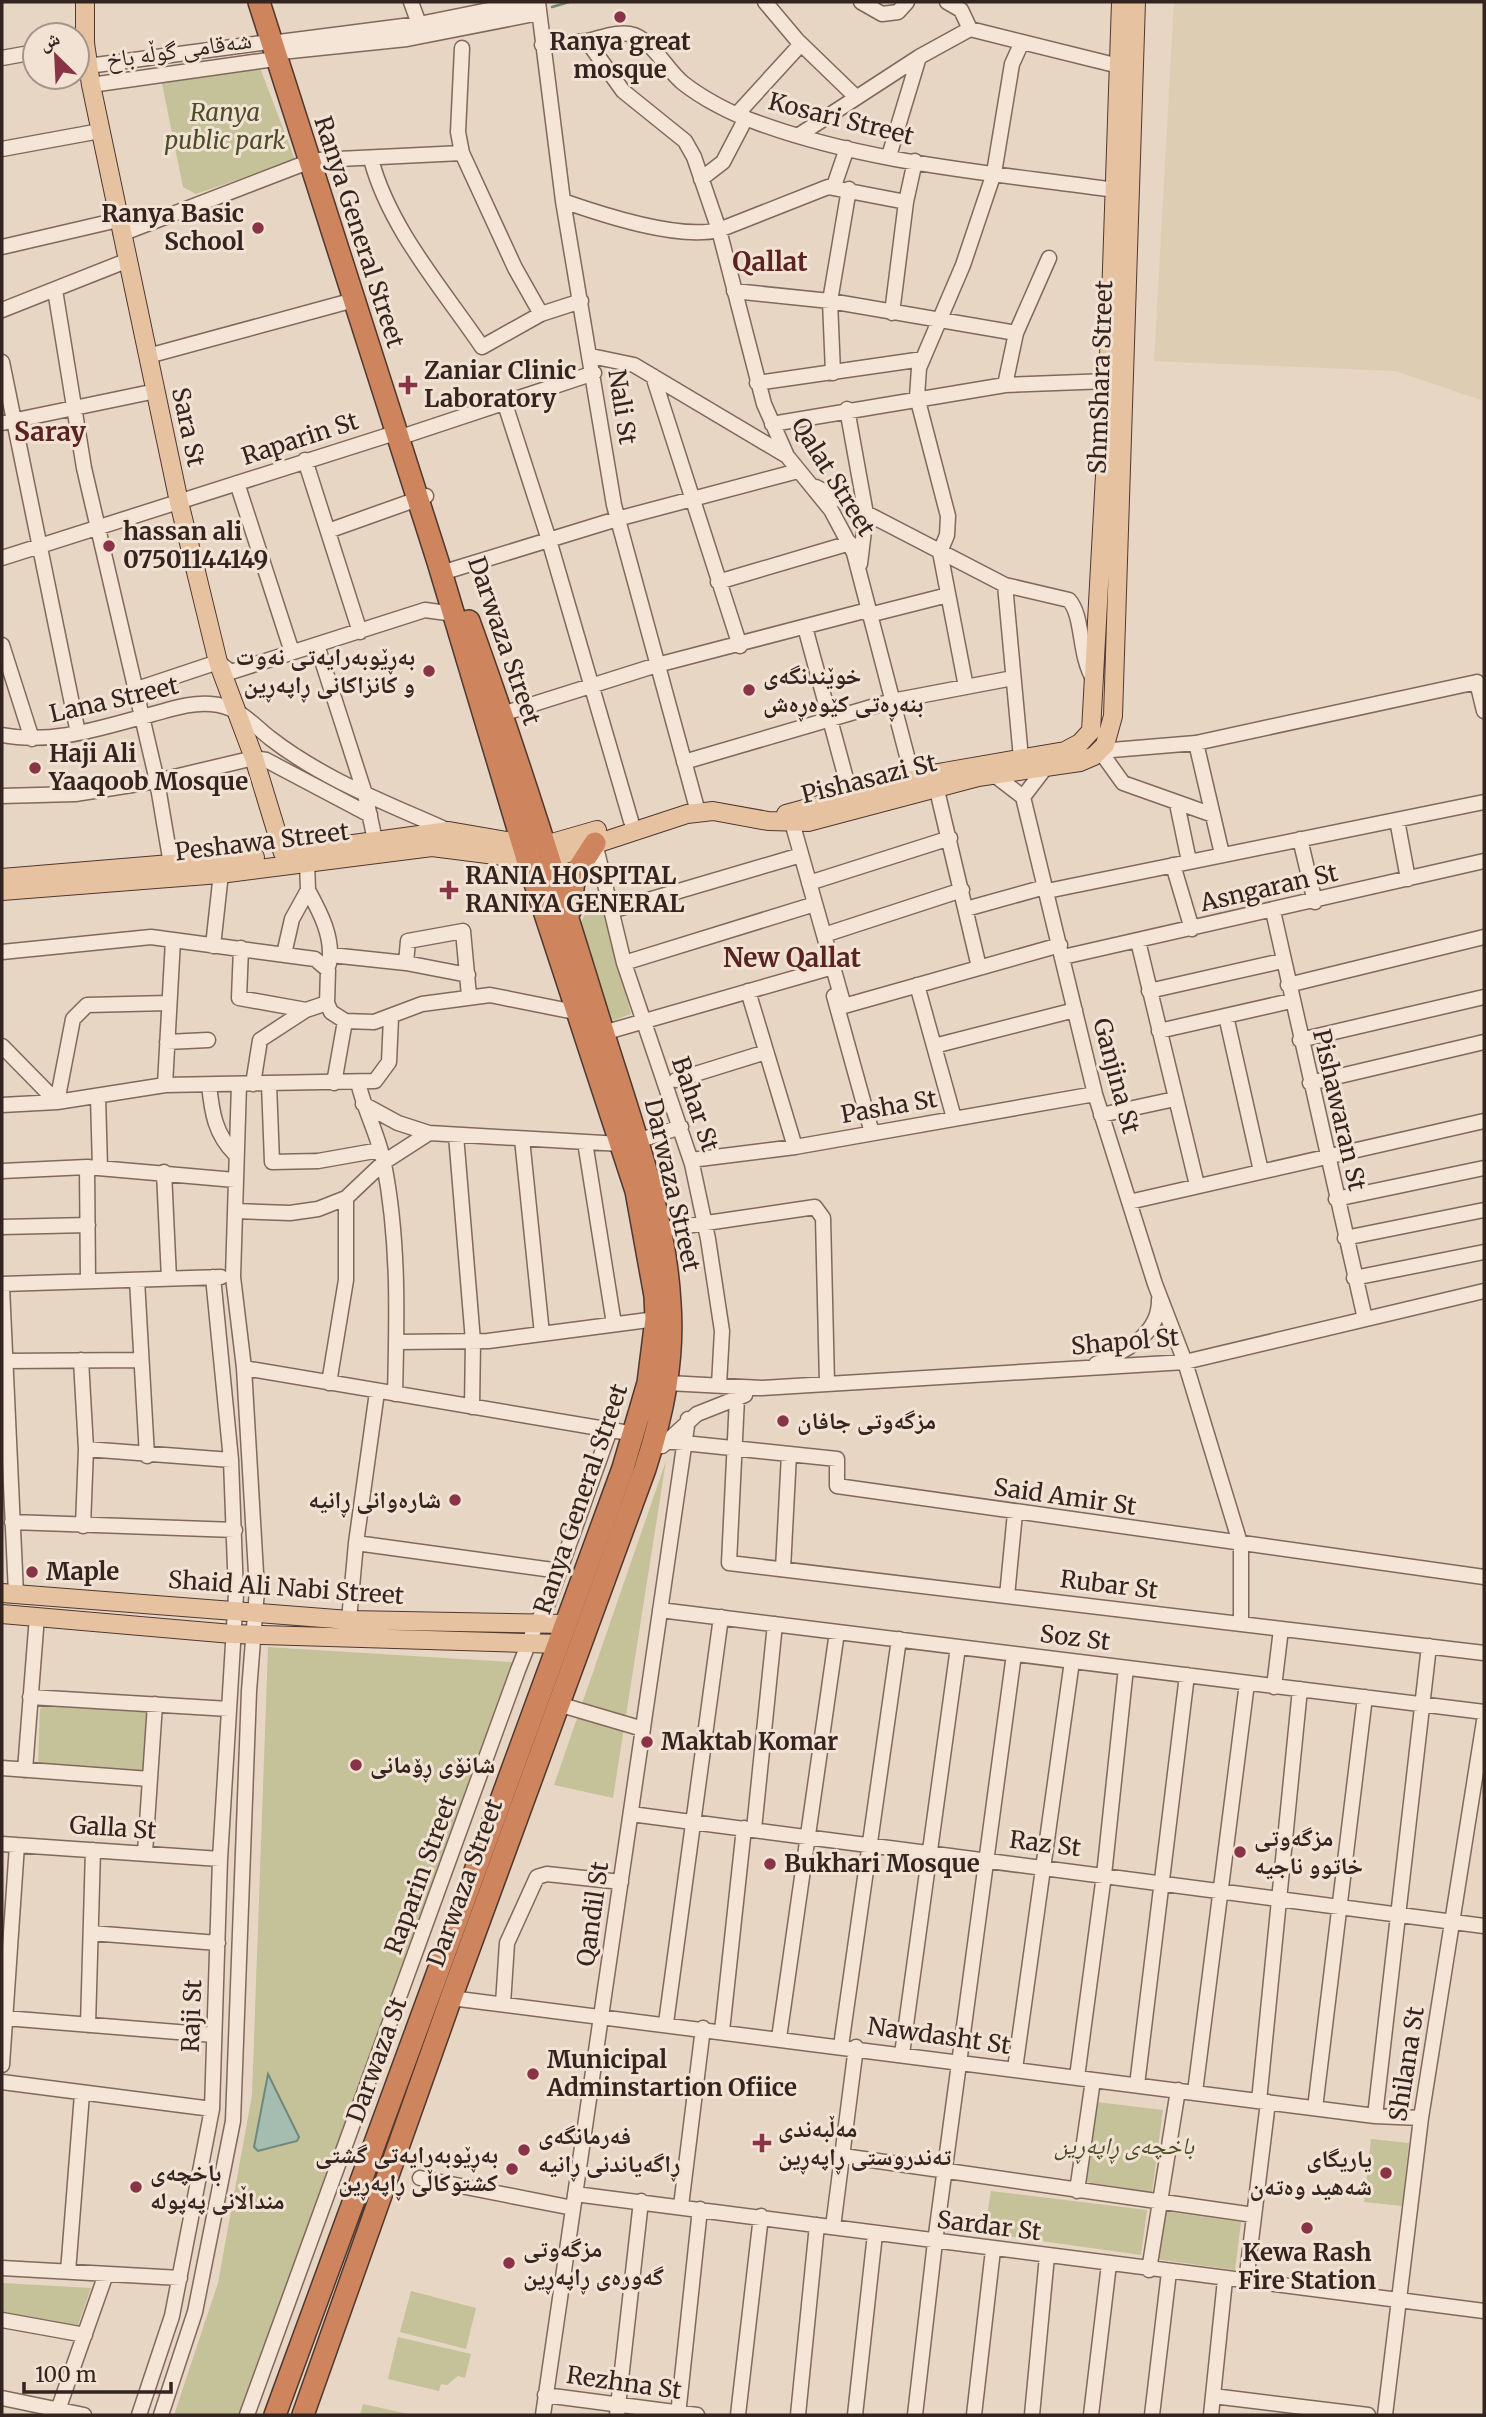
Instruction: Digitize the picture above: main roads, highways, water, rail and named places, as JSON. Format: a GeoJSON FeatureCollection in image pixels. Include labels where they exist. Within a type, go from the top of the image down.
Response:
{"type":"FeatureCollection","features":[{"type":"Feature","properties":{"kind":"highway","name":"Ranya General Street"},"geometry":{"type":"LineString","coordinates":[[259,2],[313,161],[354,300],[422,497],[525,852],[580,1013],[629,1142],[646,1239],[656,1319],[649,1382],[635,1434],[559,1644]]}},
{"type":"Feature","properties":{"kind":"highway"},"geometry":{"type":"LineString","coordinates":[[270,2],[276,49]]}},
{"type":"Feature","properties":{"kind":"highway"},"geometry":{"type":"LineString","coordinates":[[313,161],[401,434]]}},
{"type":"Feature","properties":{"kind":"highway","name":"Darwaza Street"},"geometry":{"type":"LineString","coordinates":[[303,2415],[451,1998],[645,1469],[668,1382],[671,1304],[659,1230],[629,1142],[603,1033],[547,852],[502,714],[422,497]]}},
{"type":"Feature","properties":{"kind":"highway"},"geometry":{"type":"LineString","coordinates":[[572,931],[572,885],[580,862],[595,842]]}},
{"type":"Feature","properties":{"kind":"highway","name":"Darwaza St"},"geometry":{"type":"LineString","coordinates":[[275,2415],[559,1644]]}},
{"type":"Feature","properties":{"kind":"highway"},"geometry":{"type":"LineString","coordinates":[[348,2215],[371,2224]]}},
{"type":"Feature","properties":{"kind":"main road","name":"Sara St"},"geometry":{"type":"LineString","coordinates":[[83,21],[85,2]]}},
{"type":"Feature","properties":{"kind":"main road","name":"ShmShara Street"},"geometry":{"type":"LineString","coordinates":[[1121,2],[1114,190],[1122,217]]}},
{"type":"Feature","properties":{"kind":"main road","name":"ShmShara Street"},"geometry":{"type":"LineString","coordinates":[[1100,751],[1108,739],[1113,716],[1122,217],[1136,2]]}},
{"type":"Feature","properties":{"kind":"main road","name":"Sara St"},"geometry":{"type":"LineString","coordinates":[[91,85],[179,502],[218,662],[254,758],[283,853]]}},
{"type":"Feature","properties":{"kind":"main road","name":"ShmShara Street"},"geometry":{"type":"LineString","coordinates":[[1086,737],[1093,723],[1096,682],[1108,381],[1122,242]]}},
{"type":"Feature","properties":{"kind":"main road"},"geometry":{"type":"LineString","coordinates":[[1086,737],[1100,751]]}},
{"type":"Feature","properties":{"kind":"main road","name":"Pishasazi St"},"geometry":{"type":"LineString","coordinates":[[791,819],[912,779],[1065,751],[1086,737]]}},
{"type":"Feature","properties":{"kind":"main road","name":"Pishasazi St"},"geometry":{"type":"LineString","coordinates":[[525,852],[547,852],[595,842],[697,808],[741,804],[791,819],[819,820],[936,786],[993,774],[1080,762],[1100,751]]}},
{"type":"Feature","properties":{"kind":"main road","name":"Pishasazi St"},"geometry":{"type":"LineString","coordinates":[[547,852],[682,804],[697,808]]}},
{"type":"Feature","properties":{"kind":"main road","name":"Peshawa Street"},"geometry":{"type":"LineString","coordinates":[[2,878],[172,864],[221,868],[283,853],[449,831],[525,852]]}},
{"type":"Feature","properties":{"kind":"main road","name":"Peshawa Street"},"geometry":{"type":"LineString","coordinates":[[2,891],[221,868],[307,862],[432,847],[525,852]]}},
{"type":"Feature","properties":{"kind":"main road","name":"Shaid Ali Nabi Street"},"geometry":{"type":"LineString","coordinates":[[9,1593],[349,1620],[568,1623]]}},
{"type":"Feature","properties":{"kind":"main road"},"geometry":{"type":"LineString","coordinates":[[2,1614],[232,1634],[559,1644]]}},
{"type":"Feature","properties":{"kind":"waterway"},"geometry":{"type":"LineString","coordinates":[[552,7],[569,2]]}},
{"type":"Feature","properties":{"kind":"place","name":"Ranya great mosque"},"geometry":{"type":"Point","coordinates":[620,17]}},
{"type":"Feature","properties":{"kind":"place","name":"Ranya Basic School"},"geometry":{"type":"Point","coordinates":[258,228]}},
{"type":"Feature","properties":{"kind":"place","name":"Zaniar Clinic Laboratory"},"geometry":{"type":"Point","coordinates":[408,385]}},
{"type":"Feature","properties":{"kind":"place","name":"hassan ali 07501144149"},"geometry":{"type":"Point","coordinates":[109,546]}},
{"type":"Feature","properties":{"kind":"place","name":"بەڕێوبەرایەتی نەوت و کانزاکانی ڕاپەڕین"},"geometry":{"type":"Point","coordinates":[429,671]}},
{"type":"Feature","properties":{"kind":"place","name":"خوێندنگەی بنەڕەتی کێوەڕەش"},"geometry":{"type":"Point","coordinates":[749,690]}},
{"type":"Feature","properties":{"kind":"place","name":"Haji Ali Yaaqoob Mosque"},"geometry":{"type":"Point","coordinates":[35,768]}},
{"type":"Feature","properties":{"kind":"place","name":"RANIA HOSPITAL RANIYA GENERAL"},"geometry":{"type":"Point","coordinates":[449,890]}},
{"type":"Feature","properties":{"kind":"place","name":"مزگەوتی جافان"},"geometry":{"type":"Point","coordinates":[783,1421]}},
{"type":"Feature","properties":{"kind":"place","name":"شارەوانی ڕانیە"},"geometry":{"type":"Point","coordinates":[455,1500]}},
{"type":"Feature","properties":{"kind":"place","name":"Maple"},"geometry":{"type":"Point","coordinates":[32,1572]}},
{"type":"Feature","properties":{"kind":"place","name":"Maktab Komar"},"geometry":{"type":"Point","coordinates":[647,1742]}},
{"type":"Feature","properties":{"kind":"place","name":"شانۆی ڕۆمانی"},"geometry":{"type":"Point","coordinates":[356,1765]}},
{"type":"Feature","properties":{"kind":"place","name":"مزگەوتی خاتوو ناجیە"},"geometry":{"type":"Point","coordinates":[1240,1852]}},
{"type":"Feature","properties":{"kind":"place","name":"Bukhari Mosque"},"geometry":{"type":"Point","coordinates":[770,1864]}},
{"type":"Feature","properties":{"kind":"place","name":"Municipal Adminstartion Ofiice"},"geometry":{"type":"Point","coordinates":[533,2074]}},
{"type":"Feature","properties":{"kind":"place","name":"مەڵبەندی تەندروستی ڕاپەڕین"},"geometry":{"type":"Point","coordinates":[762,2143]}},
{"type":"Feature","properties":{"kind":"place","name":"فەرمانگەی ڕاگەیاندنی ڕانیە"},"geometry":{"type":"Point","coordinates":[524,2150]}},
{"type":"Feature","properties":{"kind":"place","name":"بەڕێوبەرایەتی گشتی کشتوکاڵی ڕاپەڕین"},"geometry":{"type":"Point","coordinates":[512,2169]}},
{"type":"Feature","properties":{"kind":"place","name":"یاریگای شەهید وەتەن"},"geometry":{"type":"Point","coordinates":[1386,2173]}},
{"type":"Feature","properties":{"kind":"place","name":"باخچەی منداڵانی پەپولە"},"geometry":{"type":"Point","coordinates":[136,2187]}},
{"type":"Feature","properties":{"kind":"place","name":"Kewa Rash Fire Station"},"geometry":{"type":"Point","coordinates":[1307,2228]}},
{"type":"Feature","properties":{"kind":"place","name":"مزگەوتی گەورەی ڕاپەڕین"},"geometry":{"type":"Point","coordinates":[509,2263]}},
{"type":"Feature","properties":{"kind":"district","name":"Qallat"},"geometry":{"type":"Point","coordinates":[770,262]}},
{"type":"Feature","properties":{"kind":"district","name":"Saray"},"geometry":{"type":"Point","coordinates":[50,432]}},
{"type":"Feature","properties":{"kind":"district","name":"New Qallat"},"geometry":{"type":"Point","coordinates":[792,958]}},
{"type":"Feature","properties":{"kind":"park label","name":"Ranya public park"},"geometry":{"type":"Point","coordinates":[225,127]}},
{"type":"Feature","properties":{"kind":"park label","name":"باخچەی ڕاپەڕین"},"geometry":{"type":"Point","coordinates":[1124,2146]}}]}
